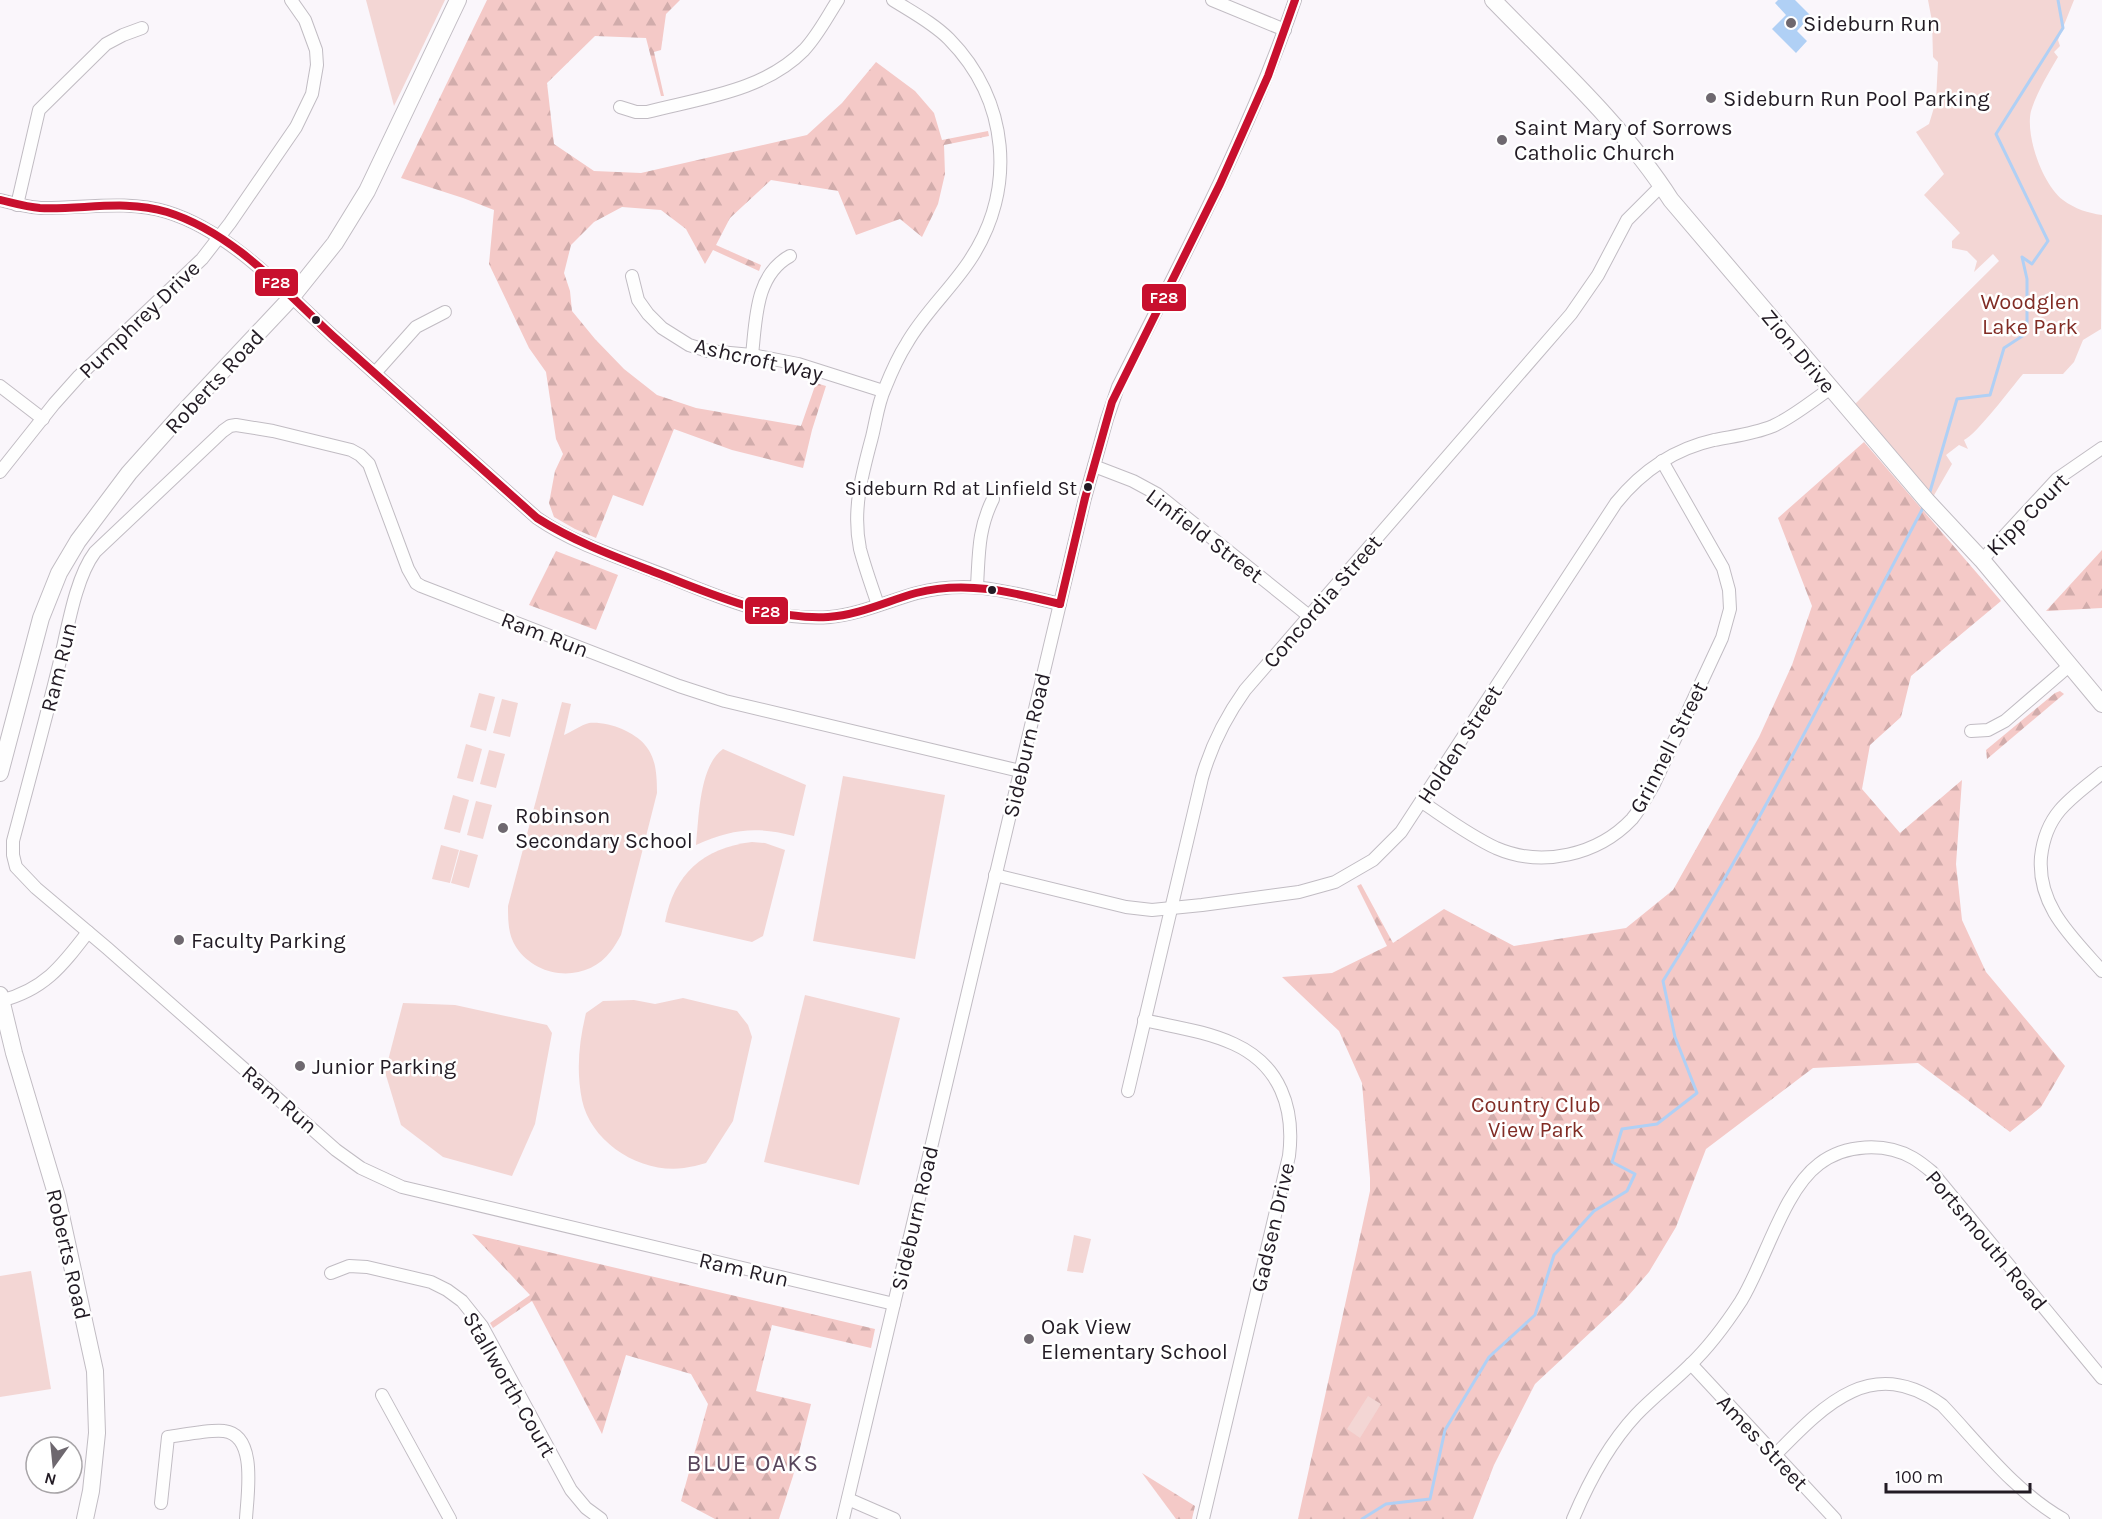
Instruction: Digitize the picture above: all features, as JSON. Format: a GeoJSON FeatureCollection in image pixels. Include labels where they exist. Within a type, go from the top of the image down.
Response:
{"type":"FeatureCollection","features":[{"type":"Feature","properties":{"kind":"main road","name":"Roberts Road"},"geometry":{"type":"LineString","coordinates":[[0,773],[41,618],[59,573],[78,541],[129,473],[291,298],[335,243],[367,191],[458,0]]}},
{"type":"Feature","properties":{"kind":"main road","name":"Zion Drive"},"geometry":{"type":"LineString","coordinates":[[1494,0],[1607,116],[1653,170],[1671,200],[1934,509],[1982,560],[2102,704]]}},
{"type":"Feature","properties":{"kind":"main road","name":"Roberts Road"},"geometry":{"type":"LineString","coordinates":[[0,998],[57,1197],[94,1371],[98,1433],[85,1519]]}},
{"type":"Feature","properties":{"kind":"street","name":"Pumphrey Drive"},"geometry":{"type":"LineString","coordinates":[[0,472],[79,376],[182,280],[220,237],[296,127],[312,94],[317,65],[316,50],[305,20],[291,0]]}},
{"type":"Feature","properties":{"kind":"street"},"geometry":{"type":"LineString","coordinates":[[620,106],[636,112],[647,112],[749,86],[791,62],[812,41],[838,0]]}},
{"type":"Feature","properties":{"kind":"street"},"geometry":{"type":"LineString","coordinates":[[878,605],[860,548],[857,516],[860,483],[883,391],[907,342],[971,260],[990,224],[998,196],[1001,167],[999,138],[991,105],[974,70],[948,38],[921,17],[893,0]]}},
{"type":"Feature","properties":{"kind":"street"},"geometry":{"type":"LineString","coordinates":[[1212,0],[1285,30]]}},
{"type":"Feature","properties":{"kind":"street","name":"Sideburn Road"},"geometry":{"type":"LineString","coordinates":[[843,1519],[1060,604],[1107,419],[1118,387],[1220,184],[1268,76],[1295,0]]}},
{"type":"Feature","properties":{"kind":"street"},"geometry":{"type":"LineString","coordinates":[[17,205],[39,110],[106,44],[142,28]]}},
{"type":"Feature","properties":{"kind":"street","name":"Concordia Street"},"geometry":{"type":"LineString","coordinates":[[1128,1092],[1202,778],[1217,736],[1245,690],[1571,314],[1598,275],[1627,220],[1662,185]]}},
{"type":"Feature","properties":{"kind":"street"},"geometry":{"type":"LineString","coordinates":[[0,200],[17,205],[43,208],[148,207],[192,221],[220,237],[537,518],[580,543],[768,613],[807,618],[854,613],[919,593],[959,586],[995,589],[1060,604]]}},
{"type":"Feature","properties":{"kind":"street"},"geometry":{"type":"LineString","coordinates":[[752,355],[757,308],[763,288],[777,264],[790,256]]}},
{"type":"Feature","properties":{"kind":"street","name":"Ashcroft Way"},"geometry":{"type":"LineString","coordinates":[[632,276],[641,305],[655,321],[689,345],[708,351],[752,355],[798,364],[883,391]]}},
{"type":"Feature","properties":{"kind":"street"},"geometry":{"type":"LineString","coordinates":[[375,373],[416,327],[445,312]]}},
{"type":"Feature","properties":{"kind":"street"},"geometry":{"type":"LineString","coordinates":[[0,386],[43,419]]}},
{"type":"Feature","properties":{"kind":"street","name":"Holden Street"},"geometry":{"type":"LineString","coordinates":[[995,875],[1126,907],[1152,910],[1299,892],[1335,882],[1360,869],[1383,851],[1401,832],[1616,503],[1640,476],[1662,461],[1694,446],[1749,434],[1773,426],[1831,388]]}},
{"type":"Feature","properties":{"kind":"street","name":"Ram Run"},"geometry":{"type":"LineString","coordinates":[[894,1304],[402,1187],[361,1168],[336,1150],[36,888],[16,867],[12,846],[82,575],[95,552],[223,431],[236,425],[273,431],[351,450],[360,455],[369,464],[408,569],[416,583],[426,588],[668,682],[725,701],[1020,771]]}},
{"type":"Feature","properties":{"kind":"street","name":"Kipp Court"},"geometry":{"type":"LineString","coordinates":[[1982,560],[2057,479],[2102,448]]}},
{"type":"Feature","properties":{"kind":"street","name":"Grinnell Street"},"geometry":{"type":"LineString","coordinates":[[1422,802],[1497,849],[1543,858],[1570,855],[1598,844],[1621,829],[1641,807],[1722,638],[1730,609],[1729,590],[1723,568],[1662,461]]}},
{"type":"Feature","properties":{"kind":"street","name":"Linfield Street"},"geometry":{"type":"LineString","coordinates":[[1094,466],[1133,481],[1157,494],[1309,616]]}},
{"type":"Feature","properties":{"kind":"street"},"geometry":{"type":"LineString","coordinates":[[976,586],[980,537],[984,517],[993,499]]}},
{"type":"Feature","properties":{"kind":"street"},"geometry":{"type":"LineString","coordinates":[[1971,731],[1988,730],[2005,721],[2069,666]]}},
{"type":"Feature","properties":{"kind":"street"},"geometry":{"type":"LineString","coordinates":[[2102,773],[2068,802],[2050,825],[2042,850],[2040,869],[2042,888],[2056,917],[2102,971]]}},
{"type":"Feature","properties":{"kind":"street"},"geometry":{"type":"LineString","coordinates":[[0,998],[14,997],[38,985],[57,971],[88,932]]}},
{"type":"Feature","properties":{"kind":"street","name":"Gadsen Drive"},"geometry":{"type":"LineString","coordinates":[[1144,1020],[1218,1038],[1248,1052],[1265,1066],[1277,1083],[1286,1102],[1291,1122],[1289,1155],[1203,1519]]}},
{"type":"Feature","properties":{"kind":"street","name":"Portsmouth Road"},"geometry":{"type":"LineString","coordinates":[[1573,1519],[1595,1470],[1622,1431],[1691,1364],[1726,1324],[1742,1300],[1791,1197],[1804,1177],[1820,1163],[1839,1153],[1858,1148],[1877,1147],[1914,1158],[1932,1172],[2102,1378]]}},
{"type":"Feature","properties":{"kind":"street","name":"Stallworth Court"},"geometry":{"type":"LineString","coordinates":[[331,1273],[349,1266],[367,1267],[431,1282],[462,1301],[482,1327],[571,1490],[586,1508],[601,1519]]}},
{"type":"Feature","properties":{"kind":"street","name":"Ames Street"},"geometry":{"type":"LineString","coordinates":[[1691,1364],[1835,1519]]}},
{"type":"Feature","properties":{"kind":"street"},"geometry":{"type":"LineString","coordinates":[[1775,1455],[1830,1403],[1843,1394],[1874,1385],[1903,1386],[1928,1395],[1942,1405],[2021,1488],[2036,1502],[2063,1519]]}},
{"type":"Feature","properties":{"kind":"street"},"geometry":{"type":"LineString","coordinates":[[382,1395],[450,1519]]}},
{"type":"Feature","properties":{"kind":"street"},"geometry":{"type":"LineString","coordinates":[[161,1503],[168,1437],[224,1430],[239,1439],[248,1458],[246,1519]]}},
{"type":"Feature","properties":{"kind":"street"},"geometry":{"type":"LineString","coordinates":[[848,1499],[894,1519]]}},
{"type":"Feature","properties":{"kind":"green space"},"geometry":{"type":"Polygon","coordinates":[[[366,0],[445,0],[394,106],[366,0]]]}},
{"type":"Feature","properties":{"kind":"green space"},"geometry":{"type":"Polygon","coordinates":[[[487,0],[680,0],[666,14],[661,50],[654,52],[664,96],[661,96],[646,38],[595,36],[547,83],[554,144],[594,171],[641,173],[807,135],[842,103],[876,62],[915,91],[934,113],[942,140],[988,131],[989,136],[944,145],[945,174],[938,204],[922,237],[900,219],[856,235],[838,191],[771,180],[730,218],[716,245],[761,265],[759,271],[713,250],[705,264],[686,229],[661,210],[622,207],[594,222],[571,245],[564,273],[570,291],[572,311],[624,369],[657,395],[696,408],[801,426],[816,383],[826,386],[803,468],[732,450],[674,429],[643,506],[613,495],[596,538],[554,517],[549,503],[555,471],[563,454],[556,439],[546,372],[529,348],[489,264],[494,210],[401,178],[487,0]]]}},
{"type":"Feature","properties":{"kind":"green space","name":"Woodglen Lake Park"},"geometry":{"type":"Polygon","coordinates":[[[1928,0],[2074,0],[2058,40],[2060,46],[2054,52],[2058,57],[2031,111],[2031,133],[2037,159],[2056,193],[2077,208],[2102,215],[2101,329],[2083,340],[2074,362],[2063,374],[2023,374],[1985,420],[1964,440],[1968,449],[1959,445],[1946,455],[1952,464],[1933,497],[1852,407],[1999,261],[1993,254],[1974,272],[1977,261],[1967,251],[1952,248],[1952,241],[1960,233],[1924,195],[1944,174],[1916,132],[1929,124],[1936,101],[1938,62],[1933,57],[1932,21],[1928,0]]]}},
{"type":"Feature","properties":{"kind":"green space","name":"Country Club View Park"},"geometry":{"type":"Polygon","coordinates":[[[1864,442],[2001,601],[1911,676],[1901,717],[1870,745],[1862,789],[1900,833],[1962,780],[1956,864],[1962,920],[1986,972],[2065,1066],[2041,1107],[2010,1132],[1918,1063],[1813,1068],[1706,1149],[1676,1227],[1649,1272],[1622,1303],[1535,1384],[1494,1465],[1473,1519],[1298,1519],[1370,1191],[1370,1178],[1362,1083],[1339,1031],[1282,977],[1332,973],[1387,946],[1357,886],[1361,884],[1393,943],[1444,909],[1514,946],[1626,928],[1673,890],[1759,737],[1792,665],[1812,606],[1778,518],[1864,442]]]}},
{"type":"Feature","properties":{"kind":"green space"},"geometry":{"type":"Polygon","coordinates":[[[2102,550],[2102,608],[2046,611],[2102,550]]]}},
{"type":"Feature","properties":{"kind":"green space"},"geometry":{"type":"Polygon","coordinates":[[[556,551],[618,575],[596,630],[529,605],[556,551]]]}},
{"type":"Feature","properties":{"kind":"green space"},"geometry":{"type":"Polygon","coordinates":[[[2060,691],[2064,694],[1987,759],[1986,750],[2060,691]]]}},
{"type":"Feature","properties":{"kind":"green space"},"geometry":{"type":"Polygon","coordinates":[[[479,693],[495,697],[486,731],[470,727],[479,693]]]}},
{"type":"Feature","properties":{"kind":"green space"},"geometry":{"type":"Polygon","coordinates":[[[502,699],[518,703],[510,737],[493,733],[502,699]]]}},
{"type":"Feature","properties":{"kind":"green space"},"geometry":{"type":"Polygon","coordinates":[[[562,702],[571,704],[564,735],[586,724],[597,723],[618,728],[641,740],[654,762],[657,793],[621,935],[611,951],[589,969],[563,973],[549,971],[525,958],[513,942],[508,922],[508,906],[562,702]]]}},
{"type":"Feature","properties":{"kind":"green space"},"geometry":{"type":"Polygon","coordinates":[[[466,744],[482,749],[473,782],[457,778],[466,744]]]}},
{"type":"Feature","properties":{"kind":"green space"},"geometry":{"type":"Polygon","coordinates":[[[723,749],[806,785],[794,836],[756,830],[733,832],[696,845],[705,780],[709,767],[723,749]]]}},
{"type":"Feature","properties":{"kind":"green space"},"geometry":{"type":"Polygon","coordinates":[[[489,750],[505,754],[496,788],[480,784],[489,750]]]}},
{"type":"Feature","properties":{"kind":"green space"},"geometry":{"type":"Polygon","coordinates":[[[843,776],[945,795],[915,959],[813,941],[843,776]]]}},
{"type":"Feature","properties":{"kind":"green space"},"geometry":{"type":"Polygon","coordinates":[[[453,795],[469,800],[460,833],[444,829],[453,795]]]}},
{"type":"Feature","properties":{"kind":"green space"},"geometry":{"type":"Polygon","coordinates":[[[476,801],[492,805],[483,839],[467,835],[476,801]]]}},
{"type":"Feature","properties":{"kind":"green space"},"geometry":{"type":"Polygon","coordinates":[[[752,842],[765,843],[785,850],[763,936],[752,942],[665,922],[676,890],[694,866],[719,850],[752,842]]]}},
{"type":"Feature","properties":{"kind":"green space"},"geometry":{"type":"Polygon","coordinates":[[[441,845],[459,850],[450,883],[432,879],[441,845]]]}},
{"type":"Feature","properties":{"kind":"green space"},"geometry":{"type":"Polygon","coordinates":[[[460,850],[478,855],[469,888],[451,883],[460,850]]]}},
{"type":"Feature","properties":{"kind":"green space"},"geometry":{"type":"Polygon","coordinates":[[[805,995],[900,1018],[859,1185],[764,1162],[805,995]]]}},
{"type":"Feature","properties":{"kind":"green space"},"geometry":{"type":"Polygon","coordinates":[[[683,998],[737,1011],[748,1025],[752,1037],[733,1121],[706,1163],[668,1169],[651,1166],[620,1152],[596,1130],[587,1116],[582,1100],[579,1078],[580,1045],[586,1013],[603,1001],[634,1000],[655,1004],[683,998]]]}},
{"type":"Feature","properties":{"kind":"green space"},"geometry":{"type":"Polygon","coordinates":[[[403,1003],[455,1005],[547,1025],[552,1033],[535,1124],[512,1176],[443,1157],[401,1125],[385,1072],[403,1003]]]}},
{"type":"Feature","properties":{"kind":"green space"},"geometry":{"type":"Polygon","coordinates":[[[472,1234],[875,1329],[871,1348],[772,1325],[756,1391],[811,1404],[793,1476],[779,1519],[715,1519],[681,1501],[708,1404],[691,1374],[626,1355],[602,1434],[532,1301],[493,1328],[490,1323],[530,1295],[472,1234]]]}},
{"type":"Feature","properties":{"kind":"green space"},"geometry":{"type":"Polygon","coordinates":[[[1074,1235],[1091,1239],[1083,1273],[1067,1271],[1074,1235]]]}},
{"type":"Feature","properties":{"kind":"green space"},"geometry":{"type":"Polygon","coordinates":[[[31,1271],[51,1389],[0,1397],[0,1276],[31,1271]]]}},
{"type":"Feature","properties":{"kind":"green space"},"geometry":{"type":"Polygon","coordinates":[[[1368,1396],[1381,1404],[1360,1438],[1347,1429],[1368,1396]]]}},
{"type":"Feature","properties":{"kind":"green space"},"geometry":{"type":"Polygon","coordinates":[[[1142,1473],[1195,1506],[1192,1519],[1176,1519],[1142,1473]]]}},
{"type":"Feature","properties":{"kind":"water","name":"Sideburn Run"},"geometry":{"type":"Polygon","coordinates":[[[1778,0],[1795,0],[1811,16],[1797,31],[1807,41],[1796,53],[1772,29],[1786,15],[1775,3],[1778,0]]]}},
{"type":"Feature","properties":{"kind":"waterway"},"geometry":{"type":"LineString","coordinates":[[1929,495],[1957,399],[1990,395],[2004,348],[2027,333],[2027,279],[2022,257],[2032,264],[2048,241],[1996,134],[2063,28],[2058,0]]}},
{"type":"Feature","properties":{"kind":"waterway"},"geometry":{"type":"LineString","coordinates":[[1362,1519],[1386,1504],[1430,1499],[1445,1430],[1489,1357],[1535,1315],[1554,1255],[1594,1211],[1627,1191],[1635,1174],[1612,1162],[1622,1129],[1657,1124],[1697,1093],[1675,1037],[1663,981],[1765,806],[1924,506]]}},
{"type":"Feature","properties":{"kind":"transit line","name":"F28"},"geometry":{"type":"LineString","coordinates":[[1060,604],[1085,498],[1112,402],[1220,184],[1268,76],[1295,0]]}},
{"type":"Feature","properties":{"kind":"transit line","name":"F28"},"geometry":{"type":"LineString","coordinates":[[0,200],[40,208],[135,206],[167,212],[191,221],[236,248],[276,282],[333,336],[537,518],[596,548],[698,589],[762,610],[806,617],[851,614],[916,593],[952,588],[988,589],[1060,604]]}},
{"type":"Feature","properties":{"kind":"place","name":"Sideburn Run"},"geometry":{"type":"Point","coordinates":[1791,23]}},
{"type":"Feature","properties":{"kind":"place","name":"Sideburn Run Pool Parking"},"geometry":{"type":"Point","coordinates":[1711,98]}},
{"type":"Feature","properties":{"kind":"place","name":"Saint Mary of Sorrows Catholic Church"},"geometry":{"type":"Point","coordinates":[1502,140]}},
{"type":"Feature","properties":{"kind":"place","name":"Sideburn Rd at Linfield St"},"geometry":{"type":"Point","coordinates":[1088,487]}},
{"type":"Feature","properties":{"kind":"place","name":"Robinson Secondary School"},"geometry":{"type":"Point","coordinates":[503,828]}},
{"type":"Feature","properties":{"kind":"place","name":"Faculty Parking"},"geometry":{"type":"Point","coordinates":[179,940]}},
{"type":"Feature","properties":{"kind":"place","name":"Junior Parking"},"geometry":{"type":"Point","coordinates":[300,1066]}},
{"type":"Feature","properties":{"kind":"place","name":"Oak View Elementary School"},"geometry":{"type":"Point","coordinates":[1029,1339]}},
{"type":"Feature","properties":{"kind":"district","name":"BLUE OAKS"},"geometry":{"type":"Point","coordinates":[753,1463]}}]}
